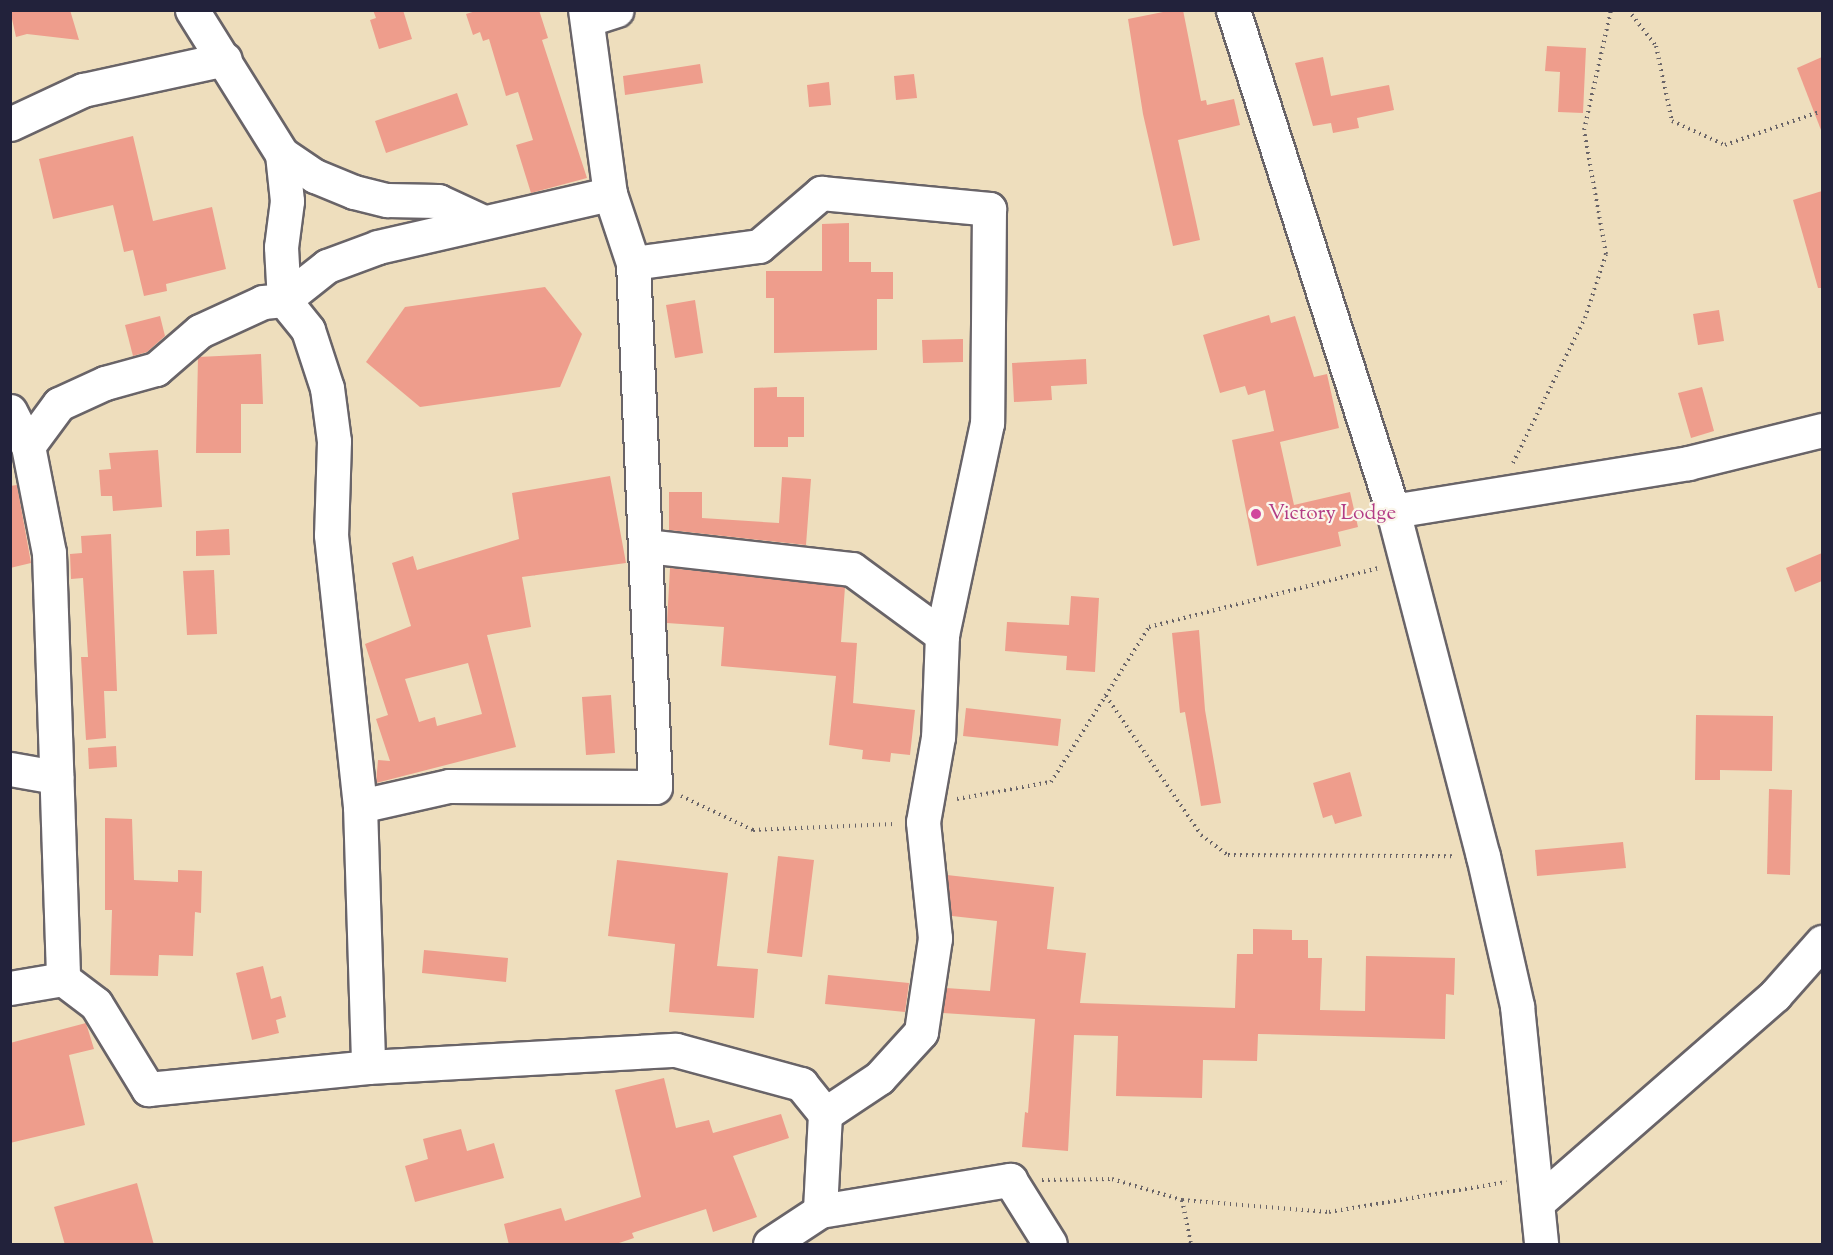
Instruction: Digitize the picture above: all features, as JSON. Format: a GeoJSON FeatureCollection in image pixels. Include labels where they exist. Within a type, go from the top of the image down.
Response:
{"type":"FeatureCollection","features":[{"type":"Feature","properties":{"kind":"street"},"geometry":{"type":"LineString","coordinates":[[192,10],[225,59],[282,154],[287,201],[281,247],[284,300],[308,330],[327,388],[334,441],[331,535],[360,806],[368,1067]]}},
{"type":"Feature","properties":{"kind":"street"},"geometry":{"type":"LineString","coordinates":[[1233,10],[1393,511],[1483,856],[1517,1006],[1540,1245]]}},
{"type":"Feature","properties":{"kind":"street"},"geometry":{"type":"LineString","coordinates":[[360,806],[449,786],[655,787],[633,264],[610,194],[597,13]]}},
{"type":"Feature","properties":{"kind":"street"},"geometry":{"type":"LineString","coordinates":[[10,124],[83,90],[225,59]]}},
{"type":"Feature","properties":{"kind":"street"},"geometry":{"type":"LineString","coordinates":[[282,154],[315,176],[354,192],[387,200],[438,201],[481,221]]}},
{"type":"Feature","properties":{"kind":"street"},"geometry":{"type":"LineString","coordinates":[[633,264],[759,246],[821,193],[989,209],[987,423],[942,635],[938,737],[923,822],[935,938],[921,1032],[879,1078],[825,1114]]}},
{"type":"Feature","properties":{"kind":"street"},"geometry":{"type":"LineString","coordinates":[[28,446],[59,404],[105,383],[156,369],[200,331],[263,302],[284,300],[327,266],[378,247],[481,221],[610,194]]}},
{"type":"Feature","properties":{"kind":"street"},"geometry":{"type":"LineString","coordinates":[[10,411],[28,446],[49,553],[63,979]]}},
{"type":"Feature","properties":{"kind":"street"},"geometry":{"type":"LineString","coordinates":[[1393,511],[1688,463],[1822,430]]}},
{"type":"Feature","properties":{"kind":"street"},"geometry":{"type":"LineString","coordinates":[[646,546],[852,569],[942,635]]}},
{"type":"Feature","properties":{"kind":"street"},"geometry":{"type":"LineString","coordinates":[[10,769],[56,777]]}},
{"type":"Feature","properties":{"kind":"street"},"geometry":{"type":"LineString","coordinates":[[1536,1190],[1775,995],[1822,942]]}},
{"type":"Feature","properties":{"kind":"street"},"geometry":{"type":"LineString","coordinates":[[10,988],[63,979],[96,1004],[148,1089],[368,1067],[676,1050],[801,1084],[825,1114],[820,1211]]}},
{"type":"Feature","properties":{"kind":"street"},"geometry":{"type":"LineString","coordinates":[[770,1245],[820,1211],[1010,1180],[1050,1245]]}},
{"type":"Feature","properties":{"kind":"path"},"geometry":{"type":"LineString","coordinates":[[1509,493],[1514,454],[1585,318],[1606,254],[1584,129],[1611,10]]}},
{"type":"Feature","properties":{"kind":"path"},"geometry":{"type":"LineString","coordinates":[[1628,10],[1656,46],[1672,121],[1725,145],[1822,111]]}},
{"type":"Feature","properties":{"kind":"path"},"geometry":{"type":"LineString","coordinates":[[655,787],[753,830],[923,822],[959,798],[1051,782],[1149,627],[1406,560]]}},
{"type":"Feature","properties":{"kind":"path"},"geometry":{"type":"LineString","coordinates":[[1106,696],[1201,835],[1228,855],[1483,856]]}},
{"type":"Feature","properties":{"kind":"path"},"geometry":{"type":"LineString","coordinates":[[1010,1180],[1112,1179],[1182,1200],[1329,1212],[1536,1190]]}},
{"type":"Feature","properties":{"kind":"path"},"geometry":{"type":"LineString","coordinates":[[1182,1200],[1191,1245]]}},
{"type":"Feature","properties":{"kind":"building"},"geometry":{"type":"Polygon","coordinates":[[[10,10],[70,10],[79,40],[27,34],[16,37],[10,10]]]}},
{"type":"Feature","properties":{"kind":"building"},"geometry":{"type":"Polygon","coordinates":[[[373,10],[403,10],[412,39],[379,49],[370,20],[376,18],[373,10]]]}},
{"type":"Feature","properties":{"kind":"building"},"geometry":{"type":"Polygon","coordinates":[[[479,10],[539,10],[548,38],[542,40],[587,178],[531,193],[516,145],[533,140],[518,92],[506,96],[489,39],[483,41],[480,32],[473,35],[466,14],[479,10]]]}},
{"type":"Feature","properties":{"kind":"building"},"geometry":{"type":"Polygon","coordinates":[[[1183,10],[1201,101],[1206,100],[1207,105],[1234,99],[1240,125],[1178,140],[1200,240],[1173,246],[1143,114],[1128,19],[1183,10]]]}},
{"type":"Feature","properties":{"kind":"building"},"geometry":{"type":"Polygon","coordinates":[[[1547,46],[1586,48],[1583,113],[1558,112],[1560,72],[1545,71],[1547,46]]]}},
{"type":"Feature","properties":{"kind":"building"},"geometry":{"type":"Polygon","coordinates":[[[1323,57],[1331,96],[1389,85],[1394,110],[1357,118],[1359,128],[1333,133],[1331,123],[1313,126],[1295,63],[1323,57]]]}},
{"type":"Feature","properties":{"kind":"building"},"geometry":{"type":"Polygon","coordinates":[[[1822,57],[1822,130],[1821,130],[1797,68],[1822,57]]]}},
{"type":"Feature","properties":{"kind":"building"},"geometry":{"type":"Polygon","coordinates":[[[700,64],[703,83],[625,95],[623,76],[700,64]]]}},
{"type":"Feature","properties":{"kind":"building"},"geometry":{"type":"Polygon","coordinates":[[[914,74],[917,98],[896,100],[894,76],[914,74]]]}},
{"type":"Feature","properties":{"kind":"building"},"geometry":{"type":"Polygon","coordinates":[[[829,82],[831,105],[809,107],[807,85],[829,82]]]}},
{"type":"Feature","properties":{"kind":"building"},"geometry":{"type":"Polygon","coordinates":[[[457,93],[468,125],[386,153],[375,121],[457,93]]]}},
{"type":"Feature","properties":{"kind":"building"},"geometry":{"type":"Polygon","coordinates":[[[133,136],[153,221],[212,207],[226,269],[166,284],[167,291],[144,296],[133,250],[124,252],[113,205],[53,219],[39,159],[133,136]]]}},
{"type":"Feature","properties":{"kind":"building"},"geometry":{"type":"Polygon","coordinates":[[[1822,191],[1822,288],[1818,288],[1793,200],[1822,191]]]}},
{"type":"Feature","properties":{"kind":"building"},"geometry":{"type":"Polygon","coordinates":[[[849,223],[849,262],[871,262],[871,272],[893,272],[893,299],[877,299],[877,350],[774,353],[774,298],[766,298],[766,271],[822,271],[822,224],[849,223]]]}},
{"type":"Feature","properties":{"kind":"building"},"geometry":{"type":"Polygon","coordinates":[[[545,287],[582,334],[560,387],[420,407],[366,362],[405,307],[545,287]]]}},
{"type":"Feature","properties":{"kind":"building"},"geometry":{"type":"Polygon","coordinates":[[[695,300],[703,353],[675,358],[666,305],[695,300]]]}},
{"type":"Feature","properties":{"kind":"building"},"geometry":{"type":"Polygon","coordinates":[[[1719,310],[1724,341],[1698,345],[1693,314],[1719,310]]]}},
{"type":"Feature","properties":{"kind":"building"},"geometry":{"type":"Polygon","coordinates":[[[1269,315],[1271,323],[1295,316],[1314,377],[1327,374],[1339,428],[1280,442],[1294,505],[1350,492],[1358,527],[1338,532],[1341,546],[1257,566],[1232,440],[1274,431],[1265,390],[1248,395],[1245,386],[1220,393],[1203,335],[1269,315]]]}},
{"type":"Feature","properties":{"kind":"building"},"geometry":{"type":"Polygon","coordinates":[[[160,316],[165,336],[147,352],[133,356],[125,325],[160,316]]]}},
{"type":"Feature","properties":{"kind":"building"},"geometry":{"type":"Polygon","coordinates":[[[963,339],[963,362],[923,363],[922,340],[963,339]]]}},
{"type":"Feature","properties":{"kind":"building"},"geometry":{"type":"Polygon","coordinates":[[[261,354],[263,404],[241,404],[241,453],[196,453],[198,357],[261,354]]]}},
{"type":"Feature","properties":{"kind":"building"},"geometry":{"type":"Polygon","coordinates":[[[1086,359],[1087,384],[1051,386],[1052,400],[1014,402],[1012,363],[1086,359]]]}},
{"type":"Feature","properties":{"kind":"building"},"geometry":{"type":"Polygon","coordinates":[[[777,387],[777,397],[804,397],[804,437],[788,437],[788,447],[754,447],[754,388],[777,387]]]}},
{"type":"Feature","properties":{"kind":"building"},"geometry":{"type":"Polygon","coordinates":[[[1702,387],[1714,431],[1691,438],[1678,393],[1702,387]]]}},
{"type":"Feature","properties":{"kind":"building"},"geometry":{"type":"Polygon","coordinates":[[[158,450],[162,507],[113,511],[112,496],[101,496],[99,470],[111,469],[109,453],[158,450]]]}},
{"type":"Feature","properties":{"kind":"building"},"geometry":{"type":"Polygon","coordinates":[[[610,476],[626,563],[522,577],[531,627],[487,635],[516,747],[376,783],[378,760],[390,761],[376,719],[388,715],[365,644],[411,626],[392,563],[413,556],[417,570],[519,539],[512,493],[610,476]],[[468,663],[405,679],[419,722],[435,717],[437,726],[482,714],[468,663]]]}},
{"type":"Feature","properties":{"kind":"building"},"geometry":{"type":"Polygon","coordinates":[[[782,477],[811,479],[806,545],[669,530],[669,492],[702,492],[702,518],[779,523],[782,477]]]}},
{"type":"Feature","properties":{"kind":"building"},"geometry":{"type":"Polygon","coordinates":[[[17,485],[31,563],[10,568],[10,486],[17,485]]]}},
{"type":"Feature","properties":{"kind":"building"},"geometry":{"type":"Polygon","coordinates":[[[229,529],[230,555],[196,556],[196,531],[229,529]]]}},
{"type":"Feature","properties":{"kind":"building"},"geometry":{"type":"Polygon","coordinates":[[[111,534],[117,691],[104,691],[106,738],[86,740],[81,657],[88,657],[83,578],[71,579],[70,554],[82,553],[81,536],[111,534]]]}},
{"type":"Feature","properties":{"kind":"building"},"geometry":{"type":"Polygon","coordinates":[[[1822,553],[1822,581],[1795,592],[1786,568],[1822,553]]]}},
{"type":"Feature","properties":{"kind":"building"},"geometry":{"type":"Polygon","coordinates":[[[670,568],[845,587],[841,642],[857,643],[853,703],[915,710],[910,755],[891,753],[890,762],[862,759],[863,750],[829,745],[836,676],[721,666],[724,627],[667,623],[670,568]]]}},
{"type":"Feature","properties":{"kind":"building"},"geometry":{"type":"Polygon","coordinates":[[[214,570],[217,634],[187,635],[183,571],[214,570]]]}},
{"type":"Feature","properties":{"kind":"building"},"geometry":{"type":"Polygon","coordinates":[[[1071,596],[1099,598],[1095,672],[1066,670],[1067,656],[1005,651],[1007,622],[1069,625],[1071,596]]]}},
{"type":"Feature","properties":{"kind":"building"},"geometry":{"type":"Polygon","coordinates":[[[1199,630],[1205,710],[1221,803],[1201,806],[1185,712],[1180,713],[1172,633],[1199,630]]]}},
{"type":"Feature","properties":{"kind":"building"},"geometry":{"type":"Polygon","coordinates":[[[611,695],[615,753],[586,755],[582,697],[611,695]]]}},
{"type":"Feature","properties":{"kind":"building"},"geometry":{"type":"Polygon","coordinates":[[[966,708],[1061,719],[1058,746],[963,736],[966,708]]]}},
{"type":"Feature","properties":{"kind":"building"},"geometry":{"type":"Polygon","coordinates":[[[1696,715],[1773,716],[1772,771],[1720,770],[1720,780],[1695,780],[1696,715]]]}},
{"type":"Feature","properties":{"kind":"building"},"geometry":{"type":"Polygon","coordinates":[[[116,746],[117,767],[89,769],[88,748],[116,746]]]}},
{"type":"Feature","properties":{"kind":"building"},"geometry":{"type":"Polygon","coordinates":[[[1350,772],[1362,816],[1335,824],[1332,815],[1323,818],[1313,783],[1350,772]]]}},
{"type":"Feature","properties":{"kind":"building"},"geometry":{"type":"Polygon","coordinates":[[[1769,789],[1792,790],[1790,875],[1767,874],[1769,789]]]}},
{"type":"Feature","properties":{"kind":"building"},"geometry":{"type":"Polygon","coordinates":[[[105,818],[132,819],[134,880],[178,882],[178,870],[202,871],[201,913],[195,912],[193,956],[159,955],[158,976],[110,975],[112,910],[105,910],[105,818]]]}},
{"type":"Feature","properties":{"kind":"building"},"geometry":{"type":"Polygon","coordinates":[[[1623,842],[1626,868],[1537,876],[1535,850],[1623,842]]]}},
{"type":"Feature","properties":{"kind":"building"},"geometry":{"type":"Polygon","coordinates":[[[778,856],[814,860],[802,957],[767,953],[778,856]]]}},
{"type":"Feature","properties":{"kind":"building"},"geometry":{"type":"Polygon","coordinates":[[[617,860],[728,873],[717,966],[758,969],[754,1018],[669,1012],[675,944],[608,936],[617,860]]]}},
{"type":"Feature","properties":{"kind":"building"},"geometry":{"type":"Polygon","coordinates":[[[947,875],[1054,887],[1047,949],[1086,953],[1080,1003],[1235,1008],[1237,954],[1253,954],[1253,929],[1292,930],[1292,940],[1308,940],[1308,958],[1322,958],[1320,1010],[1365,1011],[1366,956],[1455,958],[1454,995],[1446,994],[1445,1039],[1258,1034],[1257,1061],[1203,1060],[1202,1098],[1116,1096],[1118,1036],[1074,1035],[1068,1151],[1022,1147],[1025,1112],[1028,1113],[1035,1019],[943,1013],[946,988],[990,991],[997,921],[952,916],[947,875]]]}},
{"type":"Feature","properties":{"kind":"building"},"geometry":{"type":"Polygon","coordinates":[[[424,950],[508,958],[506,982],[422,973],[424,950]]]}},
{"type":"Feature","properties":{"kind":"building"},"geometry":{"type":"Polygon","coordinates":[[[263,966],[271,999],[281,996],[286,1017],[276,1020],[279,1033],[252,1040],[236,973],[263,966]]]}},
{"type":"Feature","properties":{"kind":"building"},"geometry":{"type":"Polygon","coordinates":[[[828,975],[909,983],[905,1012],[825,1004],[828,975]]]}},
{"type":"Feature","properties":{"kind":"building"},"geometry":{"type":"Polygon","coordinates":[[[86,1023],[94,1049],[69,1055],[85,1125],[10,1143],[10,1043],[86,1023]]]}},
{"type":"Feature","properties":{"kind":"building"},"geometry":{"type":"Polygon","coordinates":[[[664,1078],[676,1128],[709,1120],[713,1133],[781,1114],[789,1138],[733,1156],[757,1217],[713,1232],[706,1209],[632,1233],[634,1238],[613,1245],[509,1245],[504,1224],[561,1208],[565,1221],[641,1197],[615,1090],[664,1078]]]}},
{"type":"Feature","properties":{"kind":"building"},"geometry":{"type":"Polygon","coordinates":[[[461,1129],[467,1151],[494,1143],[504,1178],[415,1202],[405,1166],[428,1159],[423,1139],[461,1129]]]}},
{"type":"Feature","properties":{"kind":"building"},"geometry":{"type":"Polygon","coordinates":[[[137,1183],[154,1245],[65,1245],[54,1207],[137,1183]]]}},
{"type":"Feature","properties":{"kind":"place","name":"Victory Lodge"},"geometry":{"type":"Point","coordinates":[1256,514]}}]}
